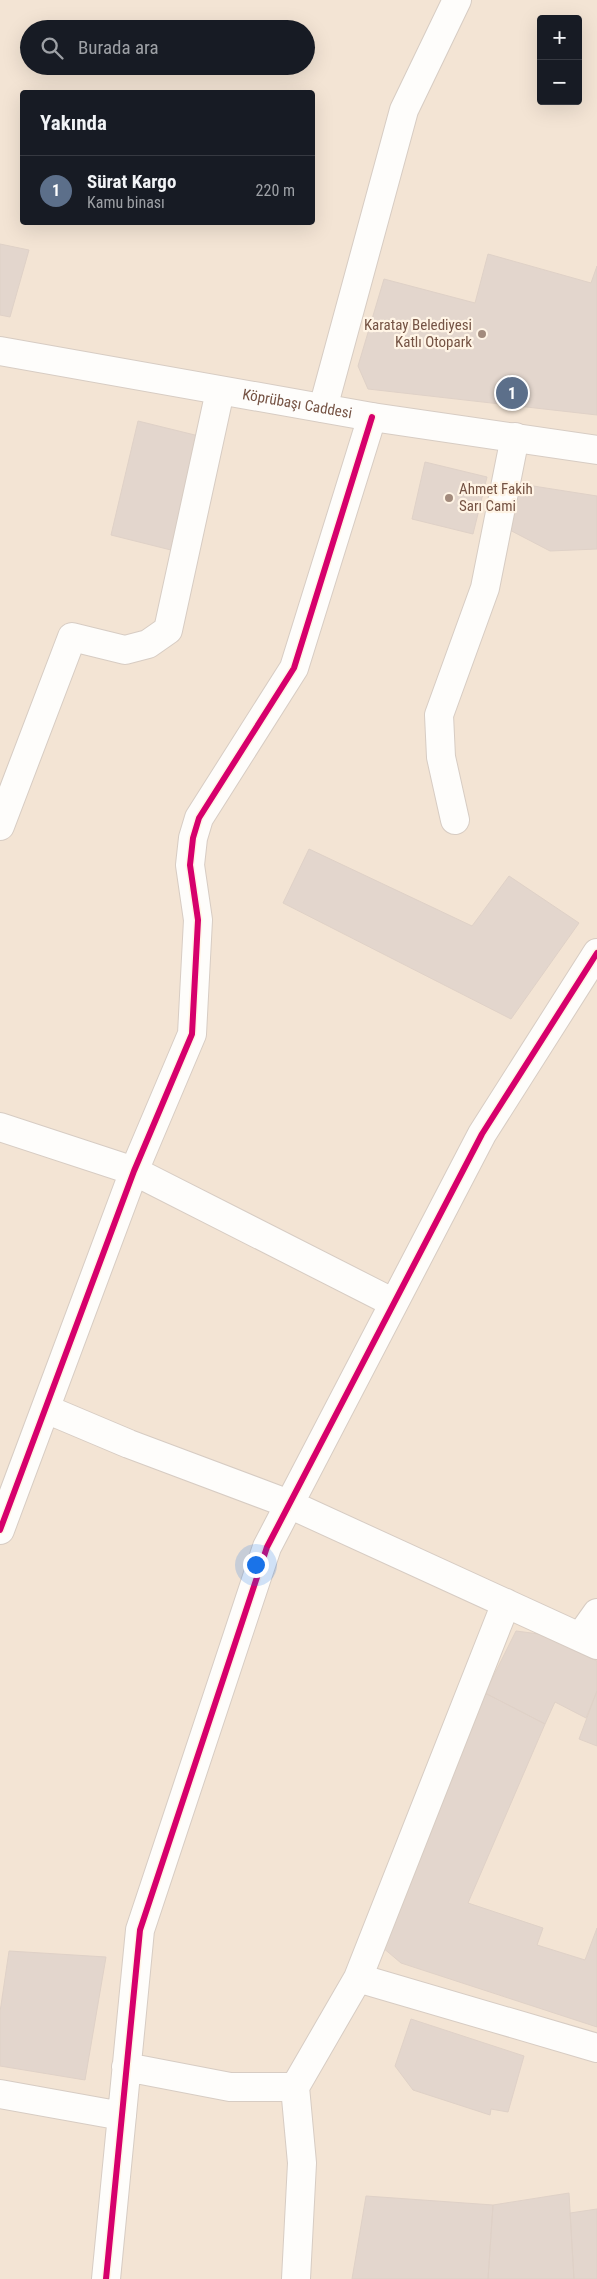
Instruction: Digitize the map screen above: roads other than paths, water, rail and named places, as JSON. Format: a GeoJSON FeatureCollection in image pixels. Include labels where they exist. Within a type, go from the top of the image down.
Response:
{"type":"FeatureCollection","features":[{"type":"Feature","properties":{"kind":"street"},"geometry":{"type":"LineString","coordinates":[[323,408],[404,110],[457,0]]}},
{"type":"Feature","properties":{"kind":"street","name":"Köprübaşı Caddesi"},"geometry":{"type":"LineString","coordinates":[[0,351],[220,391],[597,450]]}},
{"type":"Feature","properties":{"kind":"street"},"geometry":{"type":"LineString","coordinates":[[0,826],[7,786],[72,637],[125,650],[148,644],[168,630],[220,391]]}},
{"type":"Feature","properties":{"kind":"street"},"geometry":{"type":"LineString","coordinates":[[0,1530],[134,1171],[192,1034],[198,920],[190,865],[196,826],[199,818],[294,668],[372,416]]}},
{"type":"Feature","properties":{"kind":"street"},"geometry":{"type":"LineString","coordinates":[[455,820],[441,757],[439,716],[485,588],[515,437]]}},
{"type":"Feature","properties":{"kind":"street"},"geometry":{"type":"LineString","coordinates":[[106,2279],[140,1930],[267,1547],[482,1134],[597,953]]}},
{"type":"Feature","properties":{"kind":"street"},"geometry":{"type":"LineString","coordinates":[[0,1127],[134,1171],[394,1303]]}},
{"type":"Feature","properties":{"kind":"street"},"geometry":{"type":"LineString","coordinates":[[46,1409],[129,1444],[289,1504],[588,1641],[597,1613]]}},
{"type":"Feature","properties":{"kind":"street"},"geometry":{"type":"LineString","coordinates":[[296,2279],[302,2163],[295,2087],[358,1978],[506,1603]]}},
{"type":"Feature","properties":{"kind":"street"},"geometry":{"type":"LineString","coordinates":[[358,1978],[597,2048]]}},
{"type":"Feature","properties":{"kind":"street"},"geometry":{"type":"LineString","coordinates":[[126,2067],[230,2087],[295,2087]]}},
{"type":"Feature","properties":{"kind":"street"},"geometry":{"type":"LineString","coordinates":[[0,2094],[122,2116]]}},
{"type":"Feature","properties":{"kind":"place","name":"Karatay Belediyesi Katlı Otopark"},"geometry":{"type":"Point","coordinates":[482,334]}},
{"type":"Feature","properties":{"kind":"place","name":"Sürat Kargo"},"geometry":{"type":"Point","coordinates":[512,393]}},
{"type":"Feature","properties":{"kind":"place","name":"Ahmet Fakih Sarı Cami"},"geometry":{"type":"Point","coordinates":[449,498]}}]}
